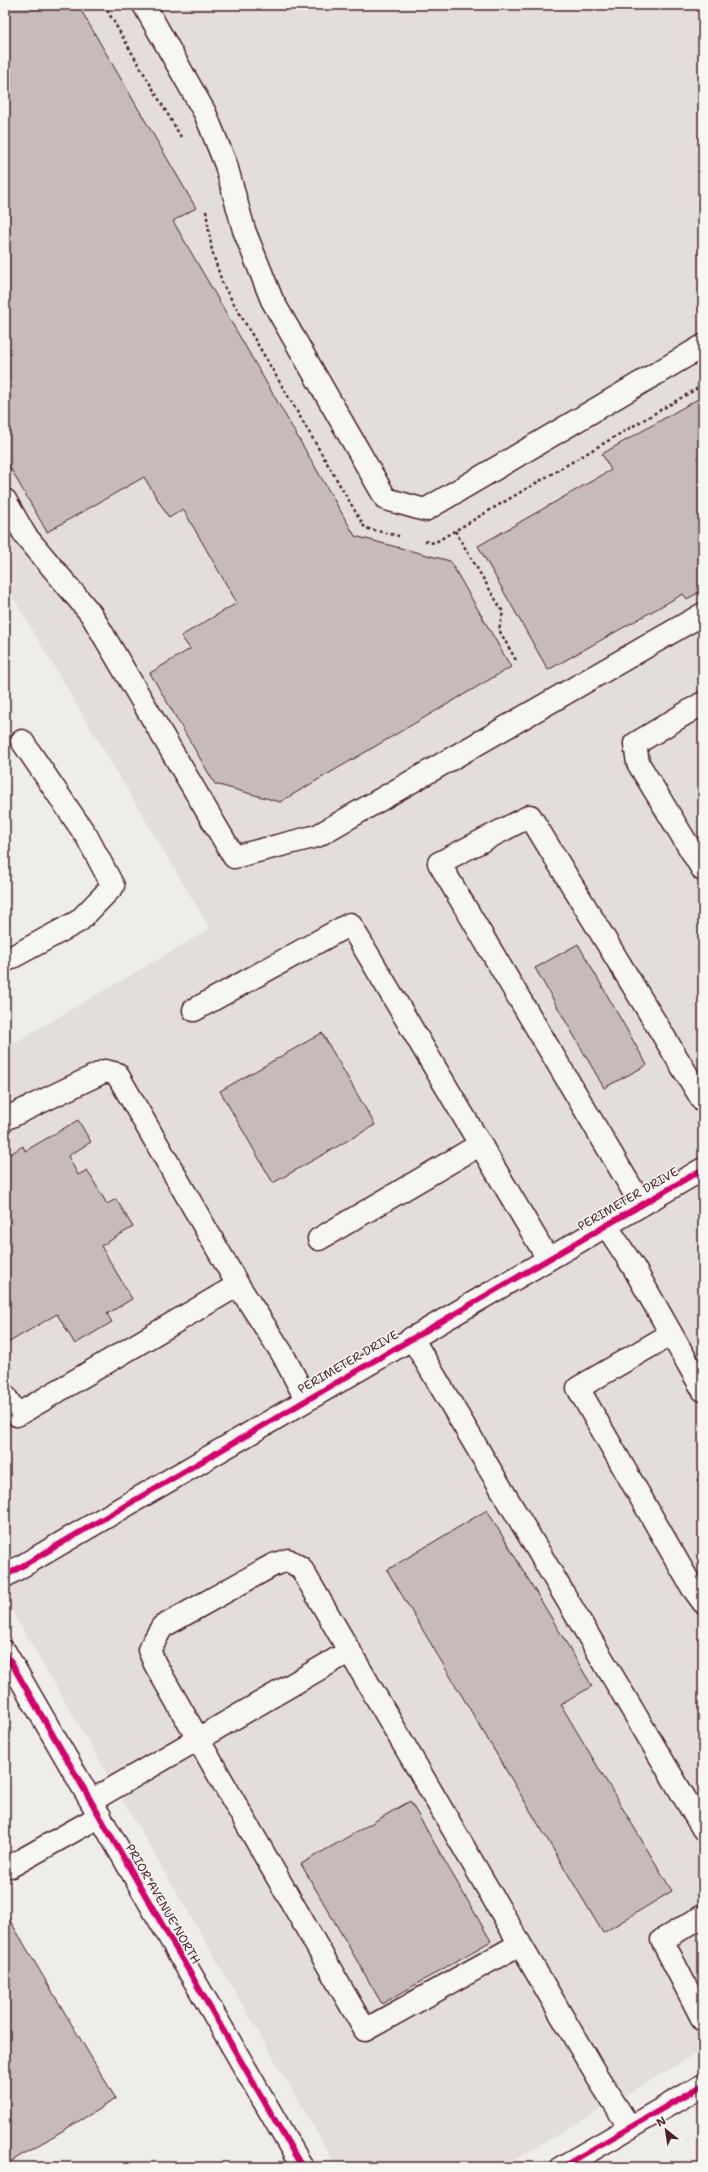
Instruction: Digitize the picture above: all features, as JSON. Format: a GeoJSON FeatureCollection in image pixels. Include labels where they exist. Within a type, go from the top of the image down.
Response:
{"type":"FeatureCollection","features":[{"type":"Feature","properties":{"kind":"street"},"geometry":{"type":"LineString","coordinates":[[144,5],[206,113],[226,165],[244,230],[272,300],[386,499],[425,510],[703,346]]}},
{"type":"Feature","properties":{"kind":"street"},"geometry":{"type":"LineString","coordinates":[[5,500],[25,535],[91,614],[234,857],[317,836],[703,614]]}},
{"type":"Feature","properties":{"kind":"street"},"geometry":{"type":"LineString","coordinates":[[703,703],[635,744],[638,763],[703,870]]}},
{"type":"Feature","properties":{"kind":"street"},"geometry":{"type":"LineString","coordinates":[[5,961],[79,921],[113,886],[87,837],[22,741]]}},
{"type":"Feature","properties":{"kind":"street"},"geometry":{"type":"LineString","coordinates":[[641,1204],[439,863],[530,816],[703,1101]]}},
{"type":"Feature","properties":{"kind":"street"},"geometry":{"type":"LineString","coordinates":[[194,1010],[350,924],[548,1259]]}},
{"type":"Feature","properties":{"kind":"street"},"geometry":{"type":"LineString","coordinates":[[5,1119],[104,1071],[117,1074],[238,1286],[282,1352],[306,1400]]}},
{"type":"Feature","properties":{"kind":"street"},"geometry":{"type":"LineString","coordinates":[[319,1239],[481,1144]]}},
{"type":"Feature","properties":{"kind":"street","name":"PERIMETER DRIVE"},"geometry":{"type":"LineString","coordinates":[[5,1576],[703,1168]]}},
{"type":"Feature","properties":{"kind":"street"},"geometry":{"type":"LineString","coordinates":[[606,1225],[634,1268],[703,1390]]}},
{"type":"Feature","properties":{"kind":"street"},"geometry":{"type":"LineString","coordinates":[[5,1396],[17,1415],[238,1286]]}},
{"type":"Feature","properties":{"kind":"street"},"geometry":{"type":"LineString","coordinates":[[671,1334],[578,1388],[692,1587],[703,1602]]}},
{"type":"Feature","properties":{"kind":"street"},"geometry":{"type":"LineString","coordinates":[[412,1338],[703,1829]]}},
{"type":"Feature","properties":{"kind":"street"},"geometry":{"type":"LineString","coordinates":[[520,1944],[365,2030],[155,1664],[149,1650],[162,1627],[273,1565],[288,1560],[301,1568],[350,1651],[598,2078],[630,2128]]}},
{"type":"Feature","properties":{"kind":"street"},"geometry":{"type":"LineString","coordinates":[[10,1866],[198,1738],[350,1651]]}},
{"type":"Feature","properties":{"kind":"street","name":"PRIOR AVENUE NORTH"},"geometry":{"type":"LineString","coordinates":[[5,1652],[302,2167]]}},
{"type":"Feature","properties":{"kind":"street"},"geometry":{"type":"LineString","coordinates":[[703,1916],[662,1940],[703,2020]]}},
{"type":"Feature","properties":{"kind":"street"},"geometry":{"type":"LineString","coordinates":[[562,2167],[703,2085]]}},
{"type":"Feature","properties":{"kind":"path"},"geometry":{"type":"LineString","coordinates":[[104,5],[181,138]]}},
{"type":"Feature","properties":{"kind":"path"},"geometry":{"type":"LineString","coordinates":[[205,206],[212,250],[223,285],[365,528],[403,537]]}},
{"type":"Feature","properties":{"kind":"path"},"geometry":{"type":"LineString","coordinates":[[419,540],[434,543],[703,385]]}},
{"type":"Feature","properties":{"kind":"path"},"geometry":{"type":"LineString","coordinates":[[455,531],[503,612],[499,630],[517,662]]}},
{"type":"Feature","properties":{"kind":"shaded area"},"geometry":{"type":"Polygon","coordinates":[[[5,5],[703,5],[703,2050],[502,2167],[337,2167],[5,1599],[5,1048],[210,929],[5,584],[5,5]]]}},
{"type":"Feature","properties":{"kind":"building"},"geometry":{"type":"Polygon","coordinates":[[[5,5],[78,5],[196,208],[173,221],[355,536],[450,561],[511,667],[280,802],[215,784],[150,673],[190,649],[181,636],[237,603],[183,509],[169,518],[144,477],[47,532],[5,459],[5,5]]]}},
{"type":"Feature","properties":{"kind":"building"},"geometry":{"type":"Polygon","coordinates":[[[703,396],[703,590],[687,599],[683,594],[548,670],[478,546],[611,470],[602,454],[703,396]]]}},
{"type":"Feature","properties":{"kind":"building"},"geometry":{"type":"Polygon","coordinates":[[[578,944],[647,1065],[604,1088],[535,968],[578,944]]]}},
{"type":"Feature","properties":{"kind":"building"},"geometry":{"type":"Polygon","coordinates":[[[322,1033],[375,1125],[273,1183],[220,1091],[322,1033]]]}},
{"type":"Feature","properties":{"kind":"building"},"geometry":{"type":"Polygon","coordinates":[[[78,1120],[91,1142],[68,1156],[78,1175],[87,1170],[107,1204],[116,1199],[133,1227],[101,1246],[132,1299],[107,1314],[112,1322],[75,1344],[57,1314],[6,1344],[5,1157],[23,1146],[25,1151],[78,1120]]]}},
{"type":"Feature","properties":{"kind":"building"},"geometry":{"type":"Polygon","coordinates":[[[487,1510],[592,1686],[561,1705],[672,1891],[603,1933],[387,1570],[487,1510]]]}},
{"type":"Feature","properties":{"kind":"building"},"geometry":{"type":"Polygon","coordinates":[[[410,1801],[491,1941],[382,2004],[301,1864],[410,1801]]]}},
{"type":"Feature","properties":{"kind":"building"},"geometry":{"type":"Polygon","coordinates":[[[5,1912],[116,2099],[5,2165],[5,1912]]]}},
{"type":"Feature","properties":{"kind":"cycle path"},"geometry":{"type":"LineString","coordinates":[[5,1576],[703,1169]]}},
{"type":"Feature","properties":{"kind":"cycle path"},"geometry":{"type":"LineString","coordinates":[[5,1652],[302,2167]]}},
{"type":"Feature","properties":{"kind":"cycle path"},"geometry":{"type":"LineString","coordinates":[[562,2167],[703,2085]]}}]}
